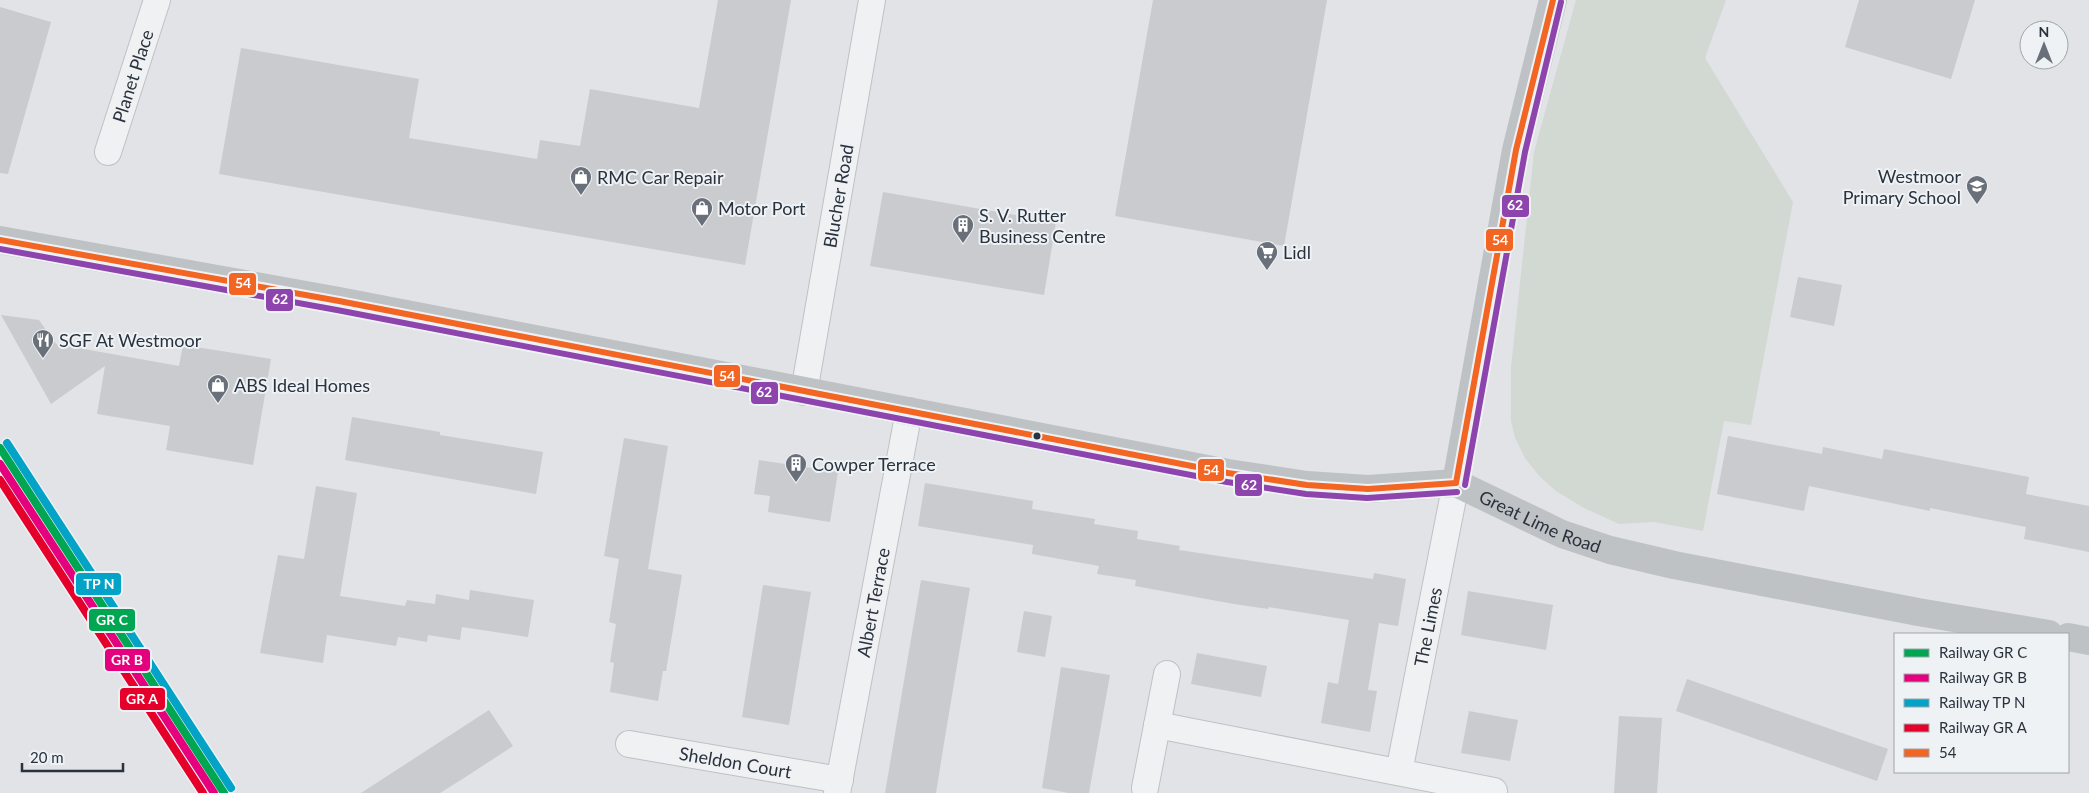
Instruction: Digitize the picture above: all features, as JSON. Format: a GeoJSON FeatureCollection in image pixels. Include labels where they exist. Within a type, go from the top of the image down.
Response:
{"type":"FeatureCollection","features":[{"type":"Feature","properties":{"kind":"main road"},"geometry":{"type":"LineString","coordinates":[[1456,483],[1516,150],[1553,0]]}},
{"type":"Feature","properties":{"kind":"main road","name":"Great Lime Road"},"geometry":{"type":"LineString","coordinates":[[0,240],[339,301],[1228,473],[1298,484],[1368,489],[1456,483],[1562,534],[1610,550],[1674,565],[1918,612],[2043,633]]}},
{"type":"Feature","properties":{"kind":"main road"},"geometry":{"type":"LineString","coordinates":[[2069,637],[2089,641]]}},
{"type":"Feature","properties":{"kind":"street","name":"Planet Place"},"geometry":{"type":"LineString","coordinates":[[108,152],[157,0]]}},
{"type":"Feature","properties":{"kind":"street","name":"Blucher Road"},"geometry":{"type":"LineString","coordinates":[[804,392],[872,0]]}},
{"type":"Feature","properties":{"kind":"street","name":"Albert Terrace"},"geometry":{"type":"LineString","coordinates":[[839,787],[909,411]]}},
{"type":"Feature","properties":{"kind":"street","name":"The Limes"},"geometry":{"type":"LineString","coordinates":[[1399,772],[1456,483]]}},
{"type":"Feature","properties":{"kind":"street"},"geometry":{"type":"LineString","coordinates":[[1145,788],[1167,674]]}},
{"type":"Feature","properties":{"kind":"street"},"geometry":{"type":"LineString","coordinates":[[1157,724],[1494,791]]}},
{"type":"Feature","properties":{"kind":"street","name":"Sheldon Court"},"geometry":{"type":"LineString","coordinates":[[629,744],[839,787]]}},
{"type":"Feature","properties":{"kind":"shaded area"},"geometry":{"type":"Polygon","coordinates":[[[1576,0],[1726,0],[1705,58],[1793,202],[1751,425],[1724,421],[1703,531],[1654,522],[1619,524],[1584,508],[1556,491],[1540,477],[1525,458],[1515,438],[1511,421],[1511,367],[1534,152],[1576,0]]]}},
{"type":"Feature","properties":{"kind":"building"},"geometry":{"type":"Polygon","coordinates":[[[718,0],[791,0],[745,265],[219,174],[241,48],[419,79],[409,138],[537,159],[540,140],[580,146],[590,89],[699,108],[718,0]]]}},
{"type":"Feature","properties":{"kind":"building"},"geometry":{"type":"Polygon","coordinates":[[[1153,0],[1327,0],[1284,246],[1115,216],[1153,0]]]}},
{"type":"Feature","properties":{"kind":"building"},"geometry":{"type":"Polygon","coordinates":[[[1859,0],[1975,0],[1951,79],[1845,47],[1859,0]]]}},
{"type":"Feature","properties":{"kind":"building"},"geometry":{"type":"Polygon","coordinates":[[[0,7],[51,22],[8,174],[0,173],[0,7]]]}},
{"type":"Feature","properties":{"kind":"building","name":"S. V. Rutter Business Centre"},"geometry":{"type":"Polygon","coordinates":[[[883,192],[1056,222],[1044,295],[870,266],[883,192]]]}},
{"type":"Feature","properties":{"kind":"building"},"geometry":{"type":"Polygon","coordinates":[[[1798,277],[1842,285],[1834,326],[1790,317],[1798,277]]]}},
{"type":"Feature","properties":{"kind":"building"},"geometry":{"type":"Polygon","coordinates":[[[1,315],[39,320],[56,344],[179,366],[183,345],[271,359],[253,465],[166,450],[170,426],[97,414],[105,366],[51,404],[1,315]]]}},
{"type":"Feature","properties":{"kind":"building"},"geometry":{"type":"Polygon","coordinates":[[[352,417],[440,432],[440,435],[543,452],[536,494],[345,460],[352,417]]]}},
{"type":"Feature","properties":{"kind":"building"},"geometry":{"type":"Polygon","coordinates":[[[1728,436],[1822,454],[1823,447],[1882,459],[1884,449],[2029,477],[2026,494],[2089,506],[2089,552],[2024,539],[2026,527],[1930,508],[1930,511],[1809,486],[1804,511],[1717,494],[1728,436]]]}},
{"type":"Feature","properties":{"kind":"building"},"geometry":{"type":"Polygon","coordinates":[[[624,438],[668,446],[648,569],[682,575],[666,671],[663,671],[658,701],[610,692],[614,663],[610,662],[616,624],[609,622],[619,559],[604,556],[624,438]]]}},
{"type":"Feature","properties":{"kind":"building","name":"Cowper Terrace"},"geometry":{"type":"Polygon","coordinates":[[[759,460],[838,472],[830,522],[768,512],[770,496],[754,494],[759,460]]]}},
{"type":"Feature","properties":{"kind":"building"},"geometry":{"type":"Polygon","coordinates":[[[925,483],[1033,501],[1032,509],[1095,519],[1094,524],[1138,531],[1137,539],[1180,546],[1179,550],[1373,579],[1374,573],[1406,579],[1398,626],[1379,623],[1368,690],[1377,691],[1370,732],[1321,723],[1328,682],[1338,684],[1349,620],[1269,607],[1268,609],[1234,604],[1135,586],[1136,580],[1097,574],[1099,566],[1032,554],[1033,545],[918,526],[925,483]]]}},
{"type":"Feature","properties":{"kind":"building"},"geometry":{"type":"Polygon","coordinates":[[[316,486],[357,493],[340,596],[405,606],[407,600],[435,604],[436,594],[469,600],[470,590],[534,600],[528,637],[462,627],[460,640],[428,635],[427,642],[398,637],[396,646],[327,635],[323,663],[260,653],[278,555],[304,559],[316,486]]]}},
{"type":"Feature","properties":{"kind":"building"},"geometry":{"type":"Polygon","coordinates":[[[921,580],[970,588],[936,793],[885,793],[921,580]]]}},
{"type":"Feature","properties":{"kind":"building"},"geometry":{"type":"Polygon","coordinates":[[[763,585],[811,592],[789,725],[742,717],[763,585]]]}},
{"type":"Feature","properties":{"kind":"building"},"geometry":{"type":"Polygon","coordinates":[[[1468,591],[1553,605],[1546,650],[1461,635],[1468,591]]]}},
{"type":"Feature","properties":{"kind":"building"},"geometry":{"type":"Polygon","coordinates":[[[1024,611],[1052,616],[1045,657],[1017,652],[1024,611]]]}},
{"type":"Feature","properties":{"kind":"building"},"geometry":{"type":"Polygon","coordinates":[[[1197,653],[1267,666],[1261,697],[1191,684],[1197,653]]]}},
{"type":"Feature","properties":{"kind":"building"},"geometry":{"type":"Polygon","coordinates":[[[1061,667],[1110,675],[1089,793],[1069,793],[1042,788],[1061,667]]]}},
{"type":"Feature","properties":{"kind":"building"},"geometry":{"type":"Polygon","coordinates":[[[1687,679],[1888,749],[1877,781],[1676,711],[1687,679]]]}},
{"type":"Feature","properties":{"kind":"building"},"geometry":{"type":"Polygon","coordinates":[[[489,710],[513,746],[464,778],[440,793],[361,793],[489,710]]]}},
{"type":"Feature","properties":{"kind":"building"},"geometry":{"type":"Polygon","coordinates":[[[1469,711],[1518,720],[1510,761],[1461,753],[1469,711]]]}},
{"type":"Feature","properties":{"kind":"building"},"geometry":{"type":"Polygon","coordinates":[[[1619,716],[1662,718],[1657,793],[1614,793],[1619,716]]]}},
{"type":"Feature","properties":{"kind":"transit line","name":"54"},"geometry":{"type":"LineString","coordinates":[[1456,483],[1516,150],[1553,0]]}},
{"type":"Feature","properties":{"kind":"transit line","name":"62"},"geometry":{"type":"LineString","coordinates":[[1465,485],[1525,152],[1561,2]]}},
{"type":"Feature","properties":{"kind":"transit line","name":"54"},"geometry":{"type":"LineString","coordinates":[[0,240],[339,301],[1228,473],[1307,485],[1368,489],[1456,483]]}},
{"type":"Feature","properties":{"kind":"transit line","name":"62"},"geometry":{"type":"LineString","coordinates":[[0,249],[337,310],[1227,482],[1306,494],[1367,498],[1457,492]]}},
{"type":"Feature","properties":{"kind":"transit line"},"geometry":{"type":"LineString","coordinates":[[7,443],[231,788]]}},
{"type":"Feature","properties":{"kind":"transit line"},"geometry":{"type":"LineString","coordinates":[[0,448],[224,793]]}},
{"type":"Feature","properties":{"kind":"transit line"},"geometry":{"type":"LineString","coordinates":[[0,464],[214,793]]}},
{"type":"Feature","properties":{"kind":"transit line"},"geometry":{"type":"LineString","coordinates":[[0,480],[203,793]]}},
{"type":"Feature","properties":{"kind":"place","name":"RMC Car Repair"},"geometry":{"type":"Point","coordinates":[581,196]}},
{"type":"Feature","properties":{"kind":"place","name":"Westmoor Primary School"},"geometry":{"type":"Point","coordinates":[1977,205]}},
{"type":"Feature","properties":{"kind":"place","name":"Motor Port"},"geometry":{"type":"Point","coordinates":[702,227]}},
{"type":"Feature","properties":{"kind":"place","name":"S. V. Rutter Business Centre"},"geometry":{"type":"Point","coordinates":[963,244]}},
{"type":"Feature","properties":{"kind":"place","name":"Lidl"},"geometry":{"type":"Point","coordinates":[1267,271]}},
{"type":"Feature","properties":{"kind":"place","name":"SGF At Westmoor"},"geometry":{"type":"Point","coordinates":[43,359]}},
{"type":"Feature","properties":{"kind":"place","name":"ABS Ideal Homes"},"geometry":{"type":"Point","coordinates":[218,404]}},
{"type":"Feature","properties":{"kind":"place","name":"Cowper Terrace"},"geometry":{"type":"Point","coordinates":[796,483]}}]}
